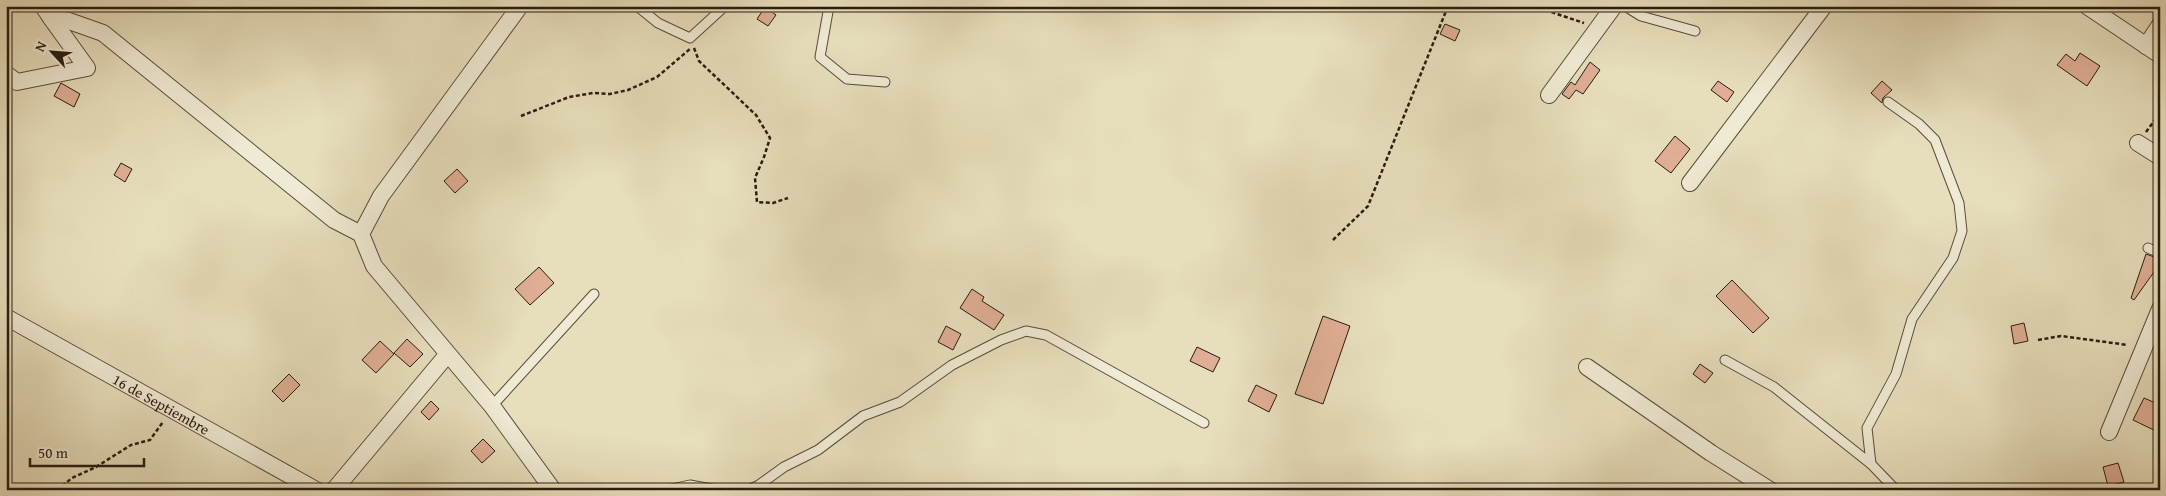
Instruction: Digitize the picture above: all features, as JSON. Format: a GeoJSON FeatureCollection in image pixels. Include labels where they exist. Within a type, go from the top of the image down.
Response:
{"type":"FeatureCollection","features":[{"type":"Feature","properties":{"kind":"street"},"geometry":{"type":"LineString","coordinates":[[361,234],[381,196],[520,6]]}},
{"type":"Feature","properties":{"kind":"street"},"geometry":{"type":"LineString","coordinates":[[1549,95],[1614,6]]}},
{"type":"Feature","properties":{"kind":"street"},"geometry":{"type":"LineString","coordinates":[[1690,183],[1824,6]]}},
{"type":"Feature","properties":{"kind":"street"},"geometry":{"type":"LineString","coordinates":[[2087,6],[2153,51],[2160,25]]}},
{"type":"Feature","properties":{"kind":"street"},"geometry":{"type":"LineString","coordinates":[[47,12],[104,33],[334,220],[361,234],[374,266],[447,355],[492,406],[553,490]]}},
{"type":"Feature","properties":{"kind":"street"},"geometry":{"type":"LineString","coordinates":[[6,74],[17,82],[87,68],[47,12]]}},
{"type":"Feature","properties":{"kind":"street"},"geometry":{"type":"LineString","coordinates":[[2138,143],[2160,157]]}},
{"type":"Feature","properties":{"kind":"street"},"geometry":{"type":"LineString","coordinates":[[2109,432],[2160,309]]}},
{"type":"Feature","properties":{"kind":"street","name":"16 de Septiembre"},"geometry":{"type":"LineString","coordinates":[[6,317],[316,490]]}},
{"type":"Feature","properties":{"kind":"street"},"geometry":{"type":"LineString","coordinates":[[334,490],[447,355]]}},
{"type":"Feature","properties":{"kind":"street"},"geometry":{"type":"LineString","coordinates":[[1587,367],[1711,453],[1770,490]]}},
{"type":"Feature","properties":{"kind":"lane"},"geometry":{"type":"LineString","coordinates":[[637,6],[658,23],[690,38],[725,6]]}},
{"type":"Feature","properties":{"kind":"lane"},"geometry":{"type":"LineString","coordinates":[[829,6],[820,57],[847,79],[885,82]]}},
{"type":"Feature","properties":{"kind":"lane"},"geometry":{"type":"LineString","coordinates":[[1625,6],[1641,16],[1695,32]]}},
{"type":"Feature","properties":{"kind":"lane"},"geometry":{"type":"LineString","coordinates":[[1871,464],[1867,428],[1896,374],[1912,319],[1952,258],[1962,231],[1959,204],[1935,140],[1919,124],[1888,102]]}},
{"type":"Feature","properties":{"kind":"lane"},"geometry":{"type":"LineString","coordinates":[[2148,248],[2160,253]]}},
{"type":"Feature","properties":{"kind":"lane"},"geometry":{"type":"LineString","coordinates":[[492,406],[594,294]]}},
{"type":"Feature","properties":{"kind":"lane"},"geometry":{"type":"LineString","coordinates":[[748,490],[784,467],[818,450],[863,416],[900,402],[952,365],[1001,340],[1026,331],[1046,335],[1204,423]]}},
{"type":"Feature","properties":{"kind":"lane"},"geometry":{"type":"LineString","coordinates":[[1725,360],[1774,387],[1871,464],[1896,490]]}},
{"type":"Feature","properties":{"kind":"lane"},"geometry":{"type":"LineString","coordinates":[[667,490],[690,485],[717,490]]}},
{"type":"Feature","properties":{"kind":"path"},"geometry":{"type":"LineString","coordinates":[[1333,240],[1368,206],[1448,6]]}},
{"type":"Feature","properties":{"kind":"path"},"geometry":{"type":"LineString","coordinates":[[1533,6],[1598,28]]}},
{"type":"Feature","properties":{"kind":"path"},"geometry":{"type":"LineString","coordinates":[[522,116],[569,97],[593,93],[610,94],[628,90],[657,77],[693,46],[698,61],[756,115],[770,138],[755,178],[756,202],[773,204],[788,198]]}},
{"type":"Feature","properties":{"kind":"path"},"geometry":{"type":"LineString","coordinates":[[2138,143],[2160,113]]}},
{"type":"Feature","properties":{"kind":"path"},"geometry":{"type":"LineString","coordinates":[[2038,340],[2061,336],[2144,346]]}},
{"type":"Feature","properties":{"kind":"path"},"geometry":{"type":"LineString","coordinates":[[57,490],[72,478],[96,467],[131,445],[150,440],[171,409]]}},
{"type":"Feature","properties":{"kind":"building"},"geometry":{"type":"Polygon","coordinates":[[[765,7],[776,15],[768,26],[757,19],[765,7]]]}},
{"type":"Feature","properties":{"kind":"building"},"geometry":{"type":"Polygon","coordinates":[[[1445,24],[1460,30],[1455,41],[1440,34],[1445,24]]]}},
{"type":"Feature","properties":{"kind":"building"},"geometry":{"type":"Polygon","coordinates":[[[2080,53],[2100,66],[2087,86],[2057,65],[2066,54],[2075,61],[2080,53]]]}},
{"type":"Feature","properties":{"kind":"building"},"geometry":{"type":"Polygon","coordinates":[[[1590,62],[1600,70],[1583,94],[1576,90],[1569,99],[1562,94],[1571,82],[1575,85],[1590,62]]]}},
{"type":"Feature","properties":{"kind":"building"},"geometry":{"type":"Polygon","coordinates":[[[1718,81],[1734,92],[1727,102],[1711,90],[1718,81]]]}},
{"type":"Feature","properties":{"kind":"building"},"geometry":{"type":"Polygon","coordinates":[[[1882,81],[1892,90],[1883,98],[1882,103],[1871,93],[1882,81]]]}},
{"type":"Feature","properties":{"kind":"building"},"geometry":{"type":"Polygon","coordinates":[[[61,83],[80,94],[74,107],[54,96],[61,83]]]}},
{"type":"Feature","properties":{"kind":"building"},"geometry":{"type":"Polygon","coordinates":[[[1675,136],[1690,149],[1671,173],[1655,161],[1675,136]]]}},
{"type":"Feature","properties":{"kind":"building"},"geometry":{"type":"Polygon","coordinates":[[[121,163],[132,169],[125,182],[114,175],[121,163]]]}},
{"type":"Feature","properties":{"kind":"building"},"geometry":{"type":"Polygon","coordinates":[[[457,169],[468,181],[455,193],[444,181],[457,169]]]}},
{"type":"Feature","properties":{"kind":"building"},"geometry":{"type":"Polygon","coordinates":[[[2146,254],[2160,259],[2160,274],[2154,272],[2134,300],[2131,298],[2146,254]]]}},
{"type":"Feature","properties":{"kind":"building"},"geometry":{"type":"Polygon","coordinates":[[[539,267],[554,283],[530,305],[515,289],[539,267]]]}},
{"type":"Feature","properties":{"kind":"building"},"geometry":{"type":"Polygon","coordinates":[[[1732,280],[1769,318],[1753,333],[1716,296],[1732,280]]]}},
{"type":"Feature","properties":{"kind":"building"},"geometry":{"type":"Polygon","coordinates":[[[972,289],[984,297],[982,301],[1004,315],[994,330],[960,308],[972,289]]]}},
{"type":"Feature","properties":{"kind":"building"},"geometry":{"type":"Polygon","coordinates":[[[1323,316],[1350,326],[1323,404],[1295,394],[1323,316]]]}},
{"type":"Feature","properties":{"kind":"building"},"geometry":{"type":"Polygon","coordinates":[[[2024,323],[2028,341],[2014,344],[2011,326],[2024,323]]]}},
{"type":"Feature","properties":{"kind":"building"},"geometry":{"type":"Polygon","coordinates":[[[946,326],[961,334],[953,350],[938,342],[946,326]]]}},
{"type":"Feature","properties":{"kind":"building"},"geometry":{"type":"Polygon","coordinates":[[[407,339],[423,354],[410,367],[394,353],[407,339]]]}},
{"type":"Feature","properties":{"kind":"building"},"geometry":{"type":"Polygon","coordinates":[[[380,341],[394,354],[376,373],[362,360],[380,341]]]}},
{"type":"Feature","properties":{"kind":"building"},"geometry":{"type":"Polygon","coordinates":[[[1197,347],[1220,358],[1213,372],[1190,361],[1197,347]]]}},
{"type":"Feature","properties":{"kind":"building"},"geometry":{"type":"Polygon","coordinates":[[[1700,364],[1713,373],[1705,383],[1693,374],[1700,364]]]}},
{"type":"Feature","properties":{"kind":"building"},"geometry":{"type":"Polygon","coordinates":[[[289,374],[300,385],[283,402],[272,391],[289,374]]]}},
{"type":"Feature","properties":{"kind":"building"},"geometry":{"type":"Polygon","coordinates":[[[1256,385],[1277,395],[1269,412],[1248,401],[1256,385]]]}},
{"type":"Feature","properties":{"kind":"building"},"geometry":{"type":"Polygon","coordinates":[[[2144,398],[2160,405],[2160,433],[2133,420],[2144,398]]]}},
{"type":"Feature","properties":{"kind":"building"},"geometry":{"type":"Polygon","coordinates":[[[431,401],[439,409],[429,420],[421,412],[431,401]]]}},
{"type":"Feature","properties":{"kind":"building"},"geometry":{"type":"Polygon","coordinates":[[[483,439],[495,451],[482,463],[471,451],[483,439]]]}},
{"type":"Feature","properties":{"kind":"building"},"geometry":{"type":"Polygon","coordinates":[[[2118,463],[2124,482],[2108,486],[2103,467],[2118,463]]]}}]}
